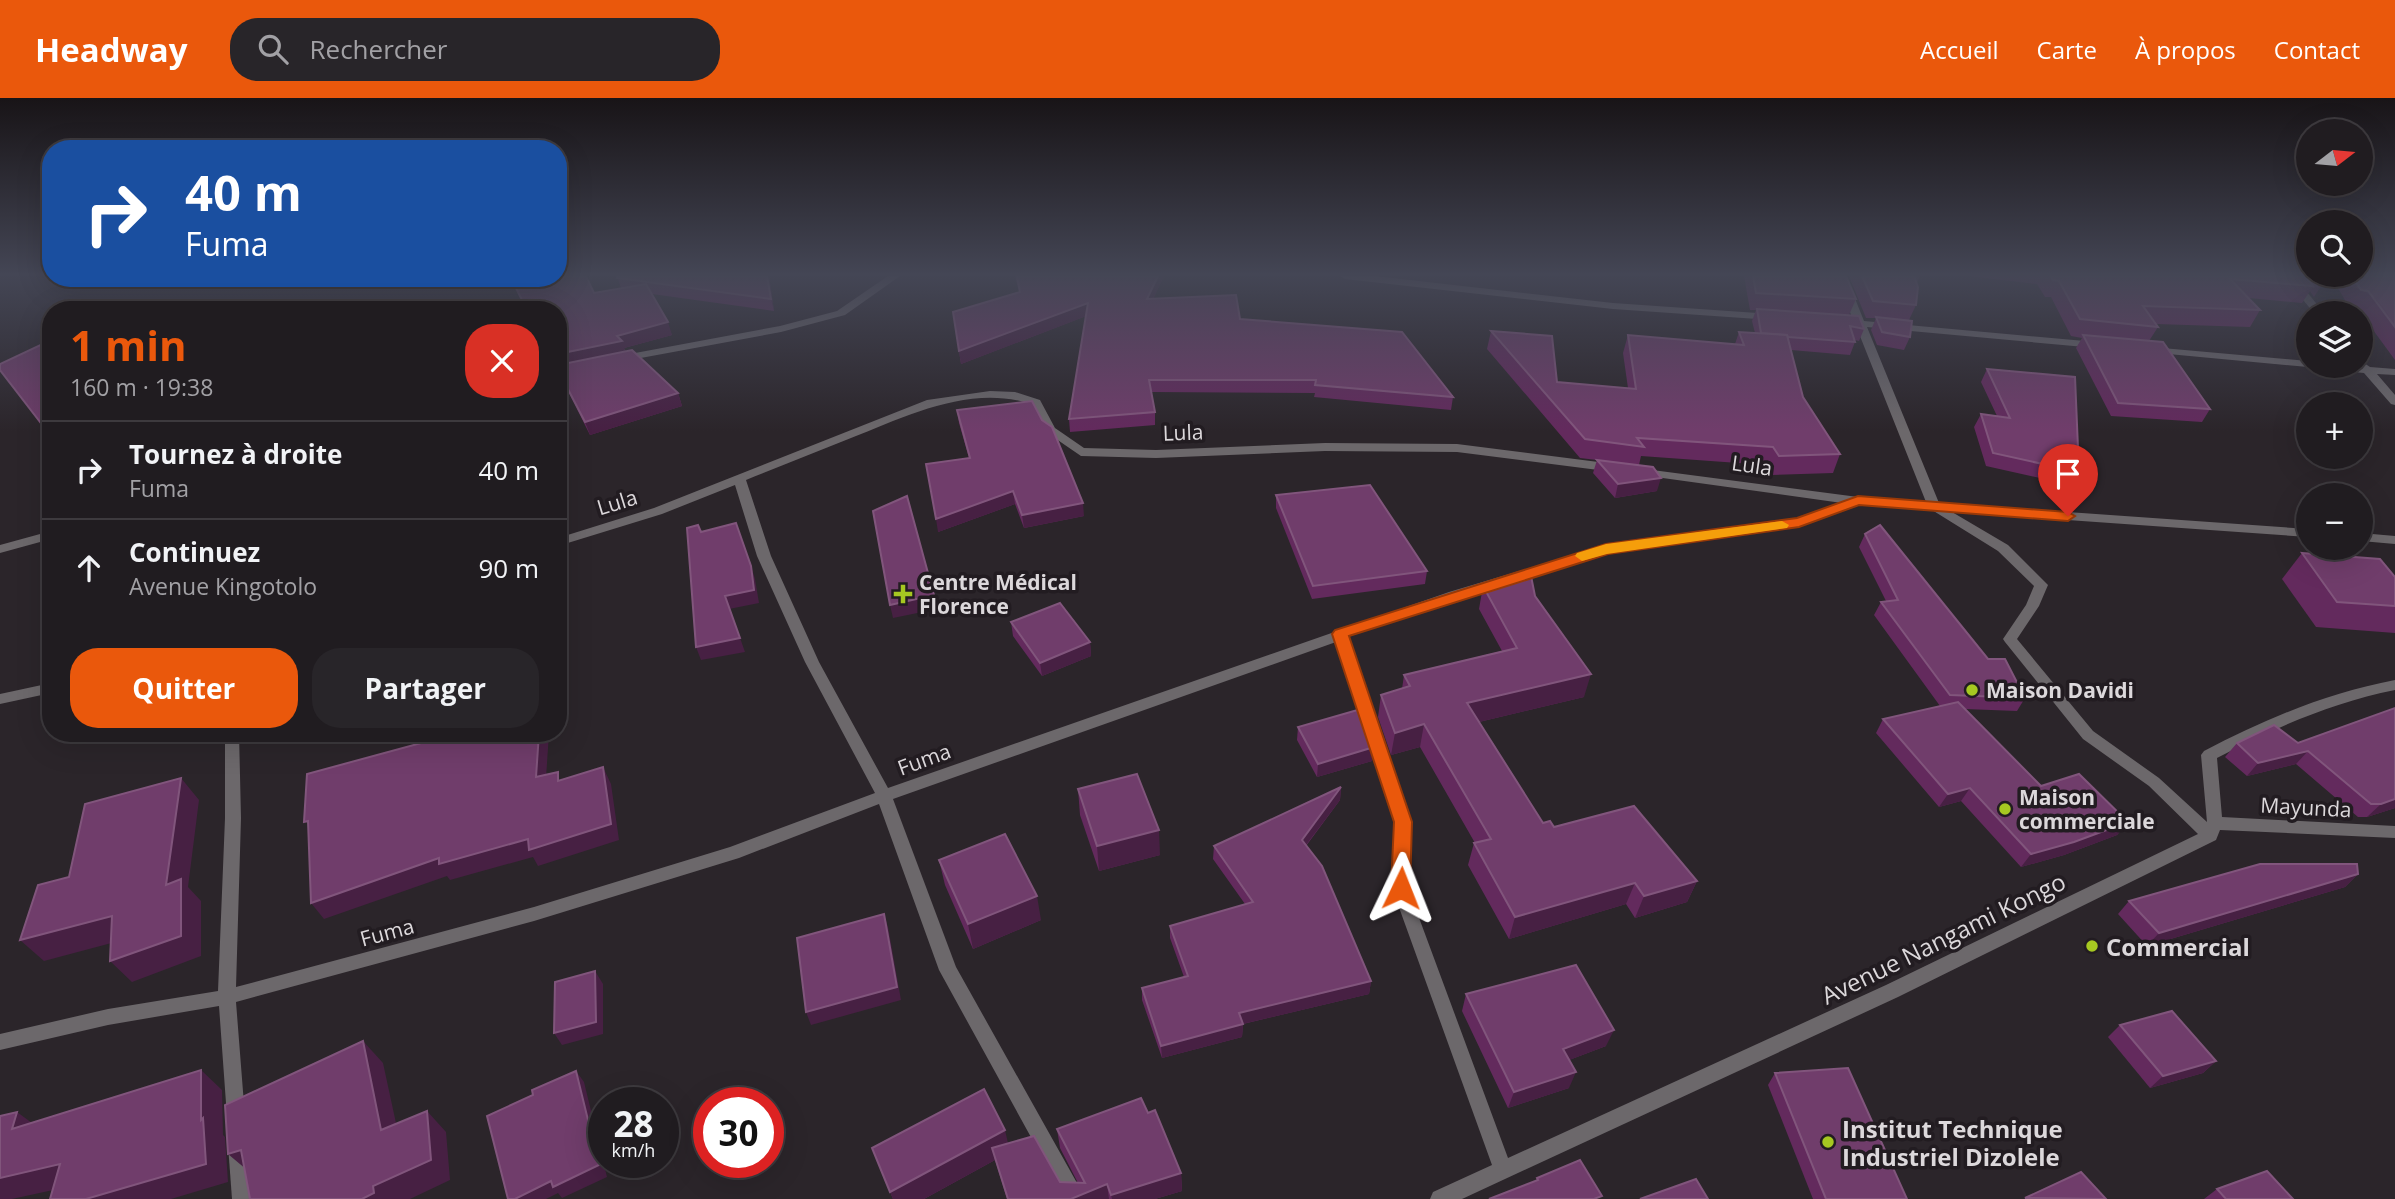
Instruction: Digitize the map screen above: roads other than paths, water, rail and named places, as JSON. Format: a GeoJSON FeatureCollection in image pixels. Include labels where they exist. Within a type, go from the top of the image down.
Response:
{"type":"FeatureCollection","features":[{"type":"Feature","properties":{"kind":"street"},"geometry":{"type":"LineString","coordinates":[[611,360],[790,327]]}},
{"type":"Feature","properties":{"kind":"street"},"geometry":{"type":"LineString","coordinates":[[1862,327],[1934,506],[2003,548],[2041,585],[2032,607],[2010,639],[2088,735],[2154,782],[2213,829]]}},
{"type":"Feature","properties":{"kind":"street"},"geometry":{"type":"LineString","coordinates":[[1909,327],[2104,345]]}},
{"type":"Feature","properties":{"kind":"street"},"geometry":{"type":"LineString","coordinates":[[2145,349],[2296,363]]}},
{"type":"Feature","properties":{"kind":"street"},"geometry":{"type":"LineString","coordinates":[[2373,368],[2395,372]]}},
{"type":"Feature","properties":{"kind":"street"},"geometry":{"type":"LineString","coordinates":[[2373,376],[2395,402]]}},
{"type":"Feature","properties":{"kind":"street","name":"Lula"},"geometry":{"type":"LineString","coordinates":[[567,539],[658,511],[931,402],[990,394],[1015,395],[1036,402],[1050,430],[1081,452],[1156,454],[1325,447],[1457,448],[1858,501]]}},
{"type":"Feature","properties":{"kind":"street"},"geometry":{"type":"LineString","coordinates":[[739,478],[764,556],[812,662],[884,796],[948,970],[1076,1199]]}},
{"type":"Feature","properties":{"kind":"street"},"geometry":{"type":"LineString","coordinates":[[1858,501],[2296,533]]}},
{"type":"Feature","properties":{"kind":"street","name":"Fuma"},"geometry":{"type":"LineString","coordinates":[[0,1042],[108,1017],[227,997],[534,914],[733,853],[884,796],[1340,634],[1606,549],[1799,523],[1858,501]]}},
{"type":"Feature","properties":{"kind":"street"},"geometry":{"type":"LineString","coordinates":[[0,548],[42,537]]}},
{"type":"Feature","properties":{"kind":"street"},"geometry":{"type":"LineString","coordinates":[[2373,538],[2395,540]]}},
{"type":"Feature","properties":{"kind":"street"},"geometry":{"type":"LineString","coordinates":[[1340,634],[1403,822],[1401,888],[1503,1170]]}},
{"type":"Feature","properties":{"kind":"street"},"geometry":{"type":"LineString","coordinates":[[2213,829],[2209,755],[2265,725],[2339,696],[2395,685]]}},
{"type":"Feature","properties":{"kind":"street"},"geometry":{"type":"LineString","coordinates":[[0,699],[42,690]]}},
{"type":"Feature","properties":{"kind":"street"},"geometry":{"type":"LineString","coordinates":[[232,742],[233,818],[227,997],[242,1199]]}},
{"type":"Feature","properties":{"kind":"street","name":"Mayunda"},"geometry":{"type":"LineString","coordinates":[[2213,829],[2395,832]]}},
{"type":"Feature","properties":{"kind":"street","name":"Avenue Nangami Kongo"},"geometry":{"type":"LineString","coordinates":[[1440,1199],[1892,991],[2213,829]]}},
{"type":"Feature","properties":{"kind":"place","name":"Centre Médical Florence"},"geometry":{"type":"Point","coordinates":[903,594]}},
{"type":"Feature","properties":{"kind":"place","name":"Maison Davidi"},"geometry":{"type":"Point","coordinates":[1972,690]}},
{"type":"Feature","properties":{"kind":"place","name":"Maison commerciale"},"geometry":{"type":"Point","coordinates":[2005,809]}},
{"type":"Feature","properties":{"kind":"place","name":"Commercial"},"geometry":{"type":"Point","coordinates":[2092,946]}},
{"type":"Feature","properties":{"kind":"place","name":"Institut Technique Industriel Dizolele"},"geometry":{"type":"Point","coordinates":[1828,1142]}}]}
